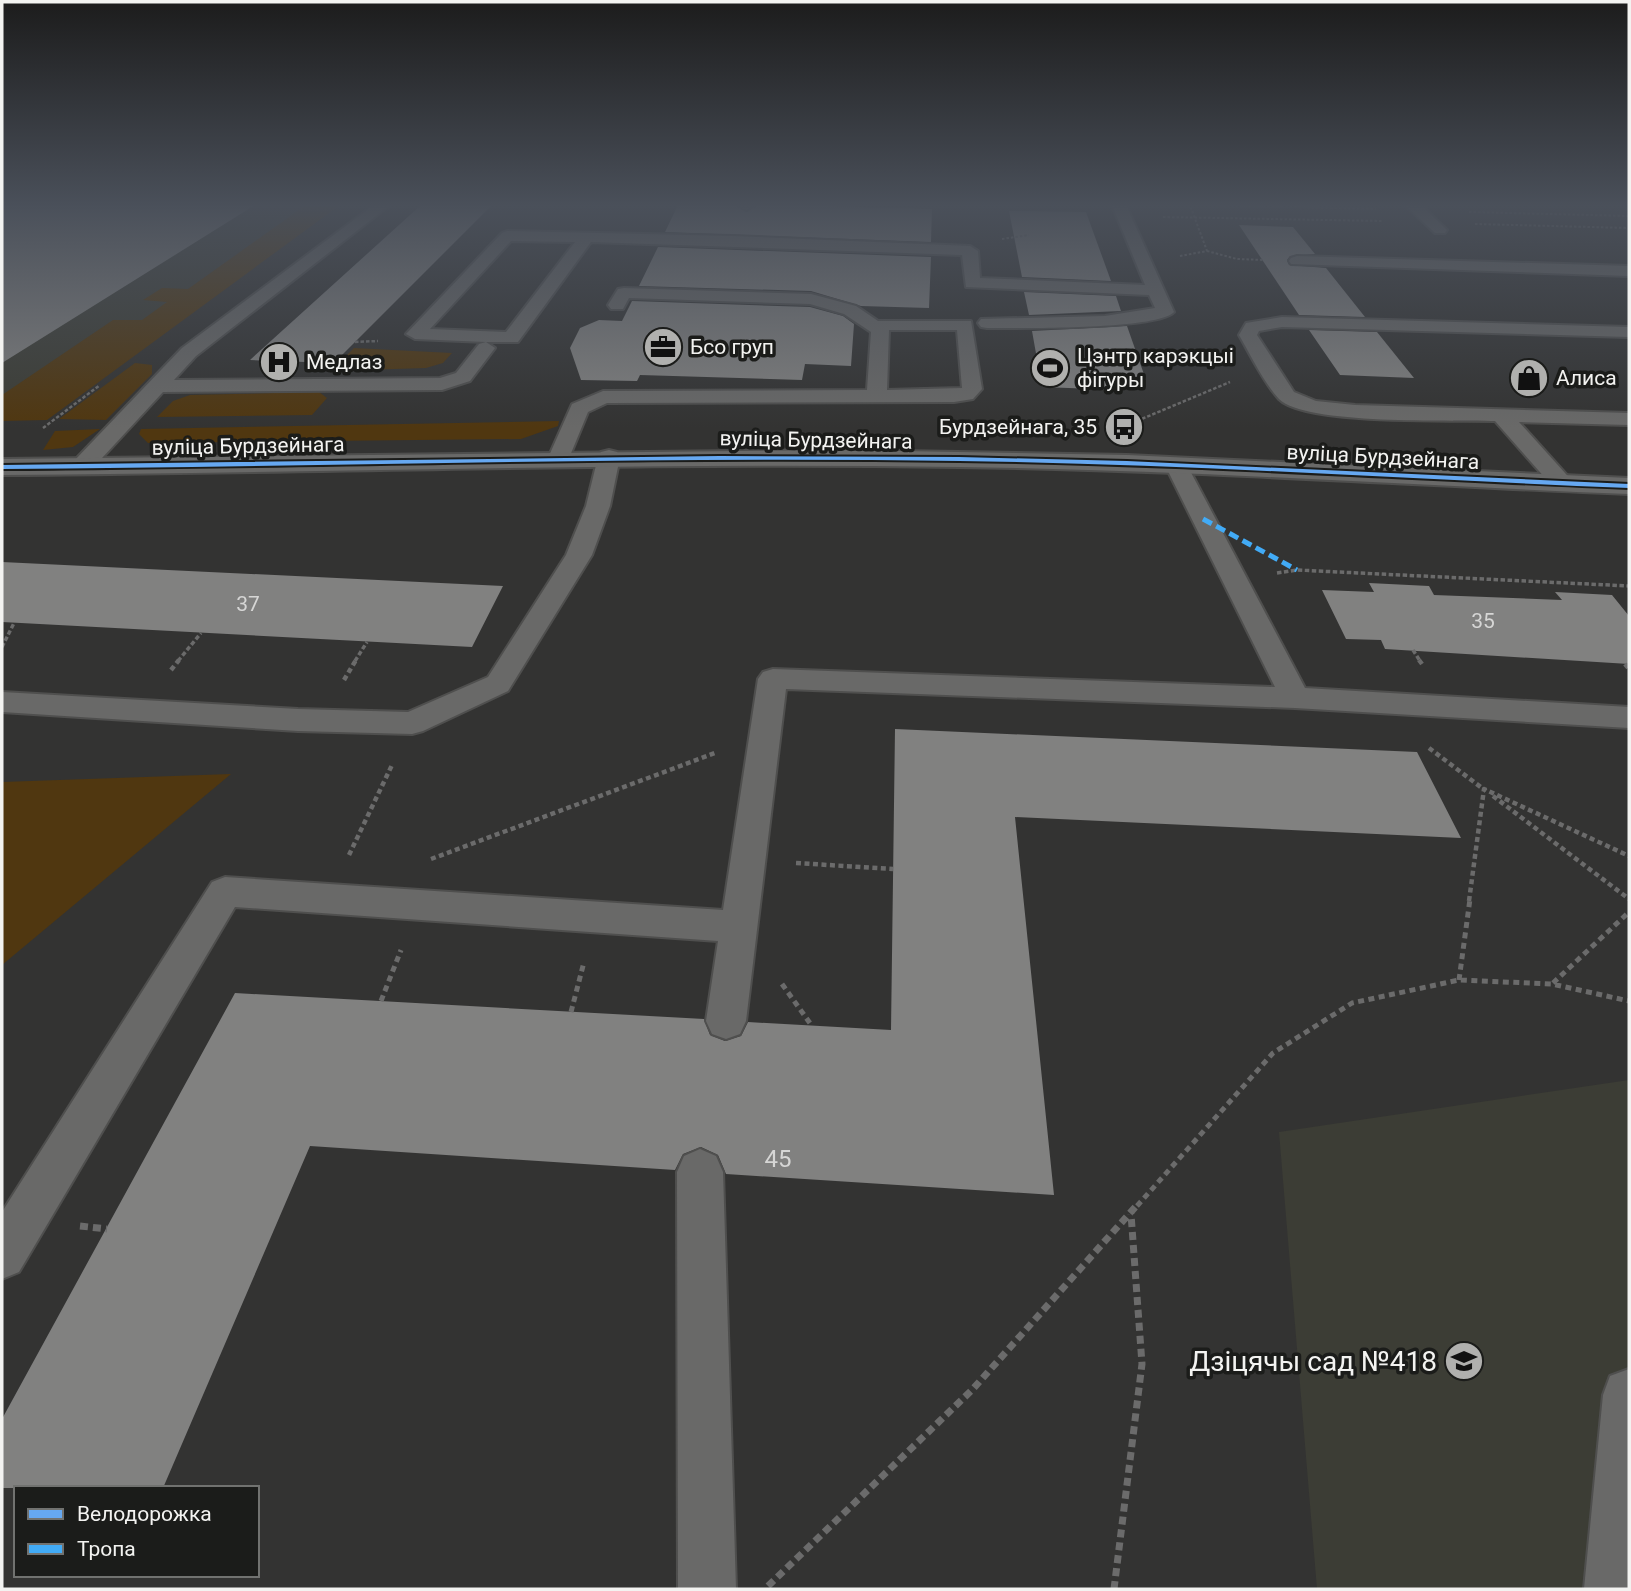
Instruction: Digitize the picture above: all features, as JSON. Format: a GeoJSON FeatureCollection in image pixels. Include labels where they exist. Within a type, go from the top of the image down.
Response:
{"type":"FeatureCollection","features":[{"type":"Feature","properties":{"kind":"street","name":"вуліца Бурдзейнага"},"geometry":{"type":"LineString","coordinates":[[2,467],[609,457],[964,459],[1175,465],[1629,486]]}},
{"type":"Feature","properties":{"kind":"lane"},"geometry":{"type":"LineString","coordinates":[[82,466],[189,352],[285,279]]}},
{"type":"Feature","properties":{"kind":"lane"},"geometry":{"type":"LineString","coordinates":[[466,279],[415,334],[511,338],[562,279]]}},
{"type":"Feature","properties":{"kind":"lane"},"geometry":{"type":"LineString","coordinates":[[972,279],[972,283],[1155,289]]}},
{"type":"Feature","properties":{"kind":"lane"},"geometry":{"type":"LineString","coordinates":[[987,323],[1105,321],[1165,312],[1151,279]]}},
{"type":"Feature","properties":{"kind":"lane"},"geometry":{"type":"LineString","coordinates":[[617,305],[624,293],[811,299],[850,310],[880,330]]}},
{"type":"Feature","properties":{"kind":"lane"},"geometry":{"type":"LineString","coordinates":[[1629,332],[1282,322],[1252,327],[1248,334],[1287,396],[1312,407],[1355,411],[1629,419]]}},
{"type":"Feature","properties":{"kind":"lane"},"geometry":{"type":"LineString","coordinates":[[559,458],[579,408],[603,397],[954,396],[966,395],[972,389],[965,325],[883,325],[880,330],[877,396]]}},
{"type":"Feature","properties":{"kind":"lane"},"geometry":{"type":"LineString","coordinates":[[155,386],[442,384],[463,377],[486,348]]}},
{"type":"Feature","properties":{"kind":"lane"},"geometry":{"type":"LineString","coordinates":[[1502,415],[1562,483]]}},
{"type":"Feature","properties":{"kind":"lane"},"geometry":{"type":"LineString","coordinates":[[2,702],[298,720],[412,723],[498,684],[579,555],[598,506],[609,457]]}},
{"type":"Feature","properties":{"kind":"lane"},"geometry":{"type":"LineString","coordinates":[[1175,465],[1295,698]]}},
{"type":"Feature","properties":{"kind":"lane"},"geometry":{"type":"LineString","coordinates":[[726,1021],[773,679],[1295,698],[1629,718]]}},
{"type":"Feature","properties":{"kind":"lane"},"geometry":{"type":"LineString","coordinates":[[2,1255],[225,892],[740,927]]}},
{"type":"Feature","properties":{"kind":"lane"},"geometry":{"type":"LineString","coordinates":[[700,1172],[707,1589]]}},
{"type":"Feature","properties":{"kind":"lane"},"geometry":{"type":"LineString","coordinates":[[1613,1589],[1629,1395]]}},
{"type":"Feature","properties":{"kind":"path"},"geometry":{"type":"LineString","coordinates":[[355,342],[385,340]]}},
{"type":"Feature","properties":{"kind":"path"},"geometry":{"type":"LineString","coordinates":[[1124,427],[1267,367]]}},
{"type":"Feature","properties":{"kind":"path"},"geometry":{"type":"LineString","coordinates":[[1233,578],[1297,570],[1629,586]]}},
{"type":"Feature","properties":{"kind":"path"},"geometry":{"type":"LineString","coordinates":[[2,647],[14,623]]}},
{"type":"Feature","properties":{"kind":"path"},"geometry":{"type":"LineString","coordinates":[[1625,664],[1629,669]]}},
{"type":"Feature","properties":{"kind":"path"},"geometry":{"type":"LineString","coordinates":[[1368,703],[1629,899]]}},
{"type":"Feature","properties":{"kind":"path"},"geometry":{"type":"LineString","coordinates":[[346,860],[412,723]]}},
{"type":"Feature","properties":{"kind":"path"},"geometry":{"type":"LineString","coordinates":[[419,863],[766,734]]}},
{"type":"Feature","properties":{"kind":"path"},"geometry":{"type":"LineString","coordinates":[[1483,789],[1629,856]]}},
{"type":"Feature","properties":{"kind":"path"},"geometry":{"type":"LineString","coordinates":[[1459,980],[1483,789]]}},
{"type":"Feature","properties":{"kind":"path"},"geometry":{"type":"LineString","coordinates":[[749,860],[893,869]]}},
{"type":"Feature","properties":{"kind":"path"},"geometry":{"type":"LineString","coordinates":[[1552,984],[1629,912]]}},
{"type":"Feature","properties":{"kind":"path"},"geometry":{"type":"LineString","coordinates":[[764,1589],[972,1390],[1273,1053],[1352,1003],[1459,980],[1552,984],[1629,1001]]}},
{"type":"Feature","properties":{"kind":"path"},"geometry":{"type":"LineString","coordinates":[[1114,1589],[1142,1364],[1131,1213]]}},
{"type":"Feature","properties":{"kind":"shaded area"},"geometry":{"type":"Polygon","coordinates":[[[2,279],[230,279],[55,405],[2,403],[2,279]]]}},
{"type":"Feature","properties":{"kind":"shaded area"},"geometry":{"type":"Polygon","coordinates":[[[202,279],[239,279],[47,420],[2,421],[2,395],[113,320],[142,320],[167,302],[143,300],[162,288],[188,289],[202,279]]]}},
{"type":"Feature","properties":{"kind":"shaded area"},"geometry":{"type":"Polygon","coordinates":[[[354,348],[452,353],[443,363],[426,368],[331,371],[354,348]]]}},
{"type":"Feature","properties":{"kind":"shaded area"},"geometry":{"type":"Polygon","coordinates":[[[135,363],[152,365],[152,374],[106,420],[59,419],[135,363]]]}},
{"type":"Feature","properties":{"kind":"shaded area"},"geometry":{"type":"Polygon","coordinates":[[[319,392],[327,398],[312,415],[157,417],[173,401],[190,395],[319,392]]]}},
{"type":"Feature","properties":{"kind":"shaded area"},"geometry":{"type":"Polygon","coordinates":[[[559,421],[558,426],[521,439],[148,443],[139,434],[141,429],[559,421]]]}},
{"type":"Feature","properties":{"kind":"shaded area"},"geometry":{"type":"Polygon","coordinates":[[[100,429],[73,447],[43,450],[55,431],[100,429]]]}},
{"type":"Feature","properties":{"kind":"shaded area"},"geometry":{"type":"Polygon","coordinates":[[[231,774],[2,965],[2,782],[231,774]]]}},
{"type":"Feature","properties":{"kind":"shaded area","name":"Дзіцячы сад №418"},"geometry":{"type":"Polygon","coordinates":[[[1629,1080],[1629,1589],[1317,1589],[1279,1132],[1629,1080]]]}},
{"type":"Feature","properties":{"kind":"building"},"geometry":{"type":"Polygon","coordinates":[[[2,279],[136,279],[2,363],[2,279]]]}},
{"type":"Feature","properties":{"kind":"building"},"geometry":{"type":"Polygon","coordinates":[[[339,279],[418,279],[334,363],[250,360],[339,279]]]}},
{"type":"Feature","properties":{"kind":"building"},"geometry":{"type":"Polygon","coordinates":[[[642,279],[930,279],[929,308],[861,306],[811,291],[639,286],[642,279]]]}},
{"type":"Feature","properties":{"kind":"building"},"geometry":{"type":"Polygon","coordinates":[[[1072,279],[1110,279],[1111,281],[1072,279]]]}},
{"type":"Feature","properties":{"kind":"building"},"geometry":{"type":"Polygon","coordinates":[[[1275,279],[1335,279],[1365,317],[1299,315],[1275,279]]]}},
{"type":"Feature","properties":{"kind":"building"},"geometry":{"type":"Polygon","coordinates":[[[1024,292],[1116,296],[1121,311],[1029,315],[1024,292]]]}},
{"type":"Feature","properties":{"kind":"building"},"geometry":{"type":"Polygon","coordinates":[[[632,301],[810,307],[843,316],[854,324],[851,366],[805,364],[802,380],[640,375],[637,381],[581,380],[570,348],[580,328],[599,320],[622,321],[632,301]]]}},
{"type":"Feature","properties":{"kind":"building"},"geometry":{"type":"Polygon","coordinates":[[[1127,326],[1146,380],[1119,379],[1122,390],[1042,387],[1032,331],[1127,326]]]}},
{"type":"Feature","properties":{"kind":"building"},"geometry":{"type":"Polygon","coordinates":[[[1309,330],[1377,332],[1414,378],[1340,375],[1309,330]]]}},
{"type":"Feature","properties":{"kind":"building"},"geometry":{"type":"Polygon","coordinates":[[[2,562],[503,586],[472,647],[2,622],[2,562]]]}},
{"type":"Feature","properties":{"kind":"building"},"geometry":{"type":"Polygon","coordinates":[[[1369,583],[1429,586],[1434,595],[1562,600],[1555,592],[1612,595],[1629,616],[1629,664],[1385,649],[1381,640],[1346,639],[1322,590],[1374,592],[1369,583]]]}},
{"type":"Feature","properties":{"kind":"building"},"geometry":{"type":"Polygon","coordinates":[[[895,729],[1417,752],[1461,838],[1015,817],[1054,1195],[726,1174],[718,1155],[701,1147],[683,1154],[675,1170],[310,1146],[164,1486],[2,1488],[2,1419],[235,993],[704,1019],[710,1035],[725,1041],[741,1036],[748,1022],[891,1030],[895,729]]]}},
{"type":"Feature","properties":{"kind":"marked path"},"geometry":{"type":"LineString","coordinates":[[1203,519],[1297,570]]}},
{"type":"Feature","properties":{"kind":"cycle path"},"geometry":{"type":"LineString","coordinates":[[2,467],[600,459],[959,459],[1211,466],[1629,486]]}},
{"type":"Feature","properties":{"kind":"place","name":"Бсо груп"},"geometry":{"type":"Point","coordinates":[663,347]}},
{"type":"Feature","properties":{"kind":"place","name":"Медлаз"},"geometry":{"type":"Point","coordinates":[279,362]}},
{"type":"Feature","properties":{"kind":"place","name":"Цэнтр карэкцыі фігуры"},"geometry":{"type":"Point","coordinates":[1050,368]}},
{"type":"Feature","properties":{"kind":"place","name":"Алиса"},"geometry":{"type":"Point","coordinates":[1529,378]}},
{"type":"Feature","properties":{"kind":"place","name":"Бурдзейнага, 35"},"geometry":{"type":"Point","coordinates":[1124,427]}},
{"type":"Feature","properties":{"kind":"place","name":"Дзіцячы сад №418"},"geometry":{"type":"Point","coordinates":[1464,1361]}}]}
